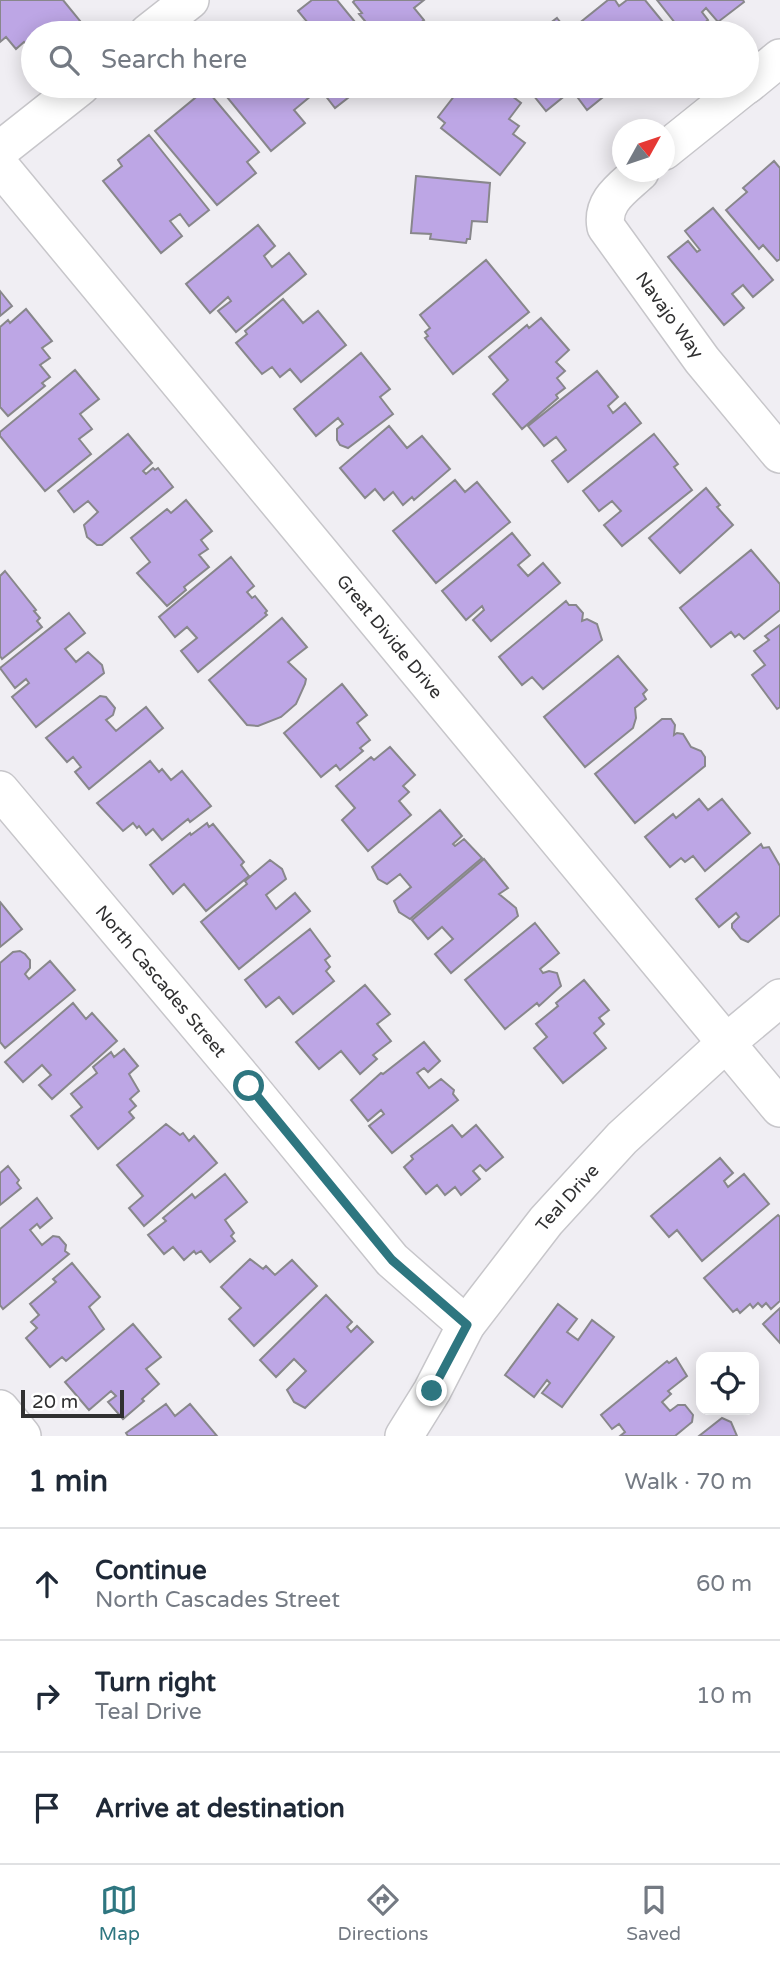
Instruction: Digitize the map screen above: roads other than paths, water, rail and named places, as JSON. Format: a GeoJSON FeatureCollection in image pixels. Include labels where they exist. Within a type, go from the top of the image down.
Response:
{"type":"FeatureCollection","features":[{"type":"Feature","properties":{"kind":"street"},"geometry":{"type":"LineString","coordinates":[[163,21],[190,0]]}},
{"type":"Feature","properties":{"kind":"street"},"geometry":{"type":"LineString","coordinates":[[759,75],[780,58]]}},
{"type":"Feature","properties":{"kind":"street"},"geometry":{"type":"LineString","coordinates":[[0,150],[66,98]]}},
{"type":"Feature","properties":{"kind":"street"},"geometry":{"type":"LineString","coordinates":[[675,142],[730,98]]}},
{"type":"Feature","properties":{"kind":"street","name":"Great Divide Drive"},"geometry":{"type":"LineString","coordinates":[[0,166],[780,1108]]}},
{"type":"Feature","properties":{"kind":"street","name":"Navajo Way"},"geometry":{"type":"LineString","coordinates":[[629,182],[612,198],[603,214],[606,227],[702,360],[780,454]]}},
{"type":"Feature","properties":{"kind":"street","name":"North Cascades Street"},"geometry":{"type":"LineString","coordinates":[[0,790],[392,1260],[467,1325]]}},
{"type":"Feature","properties":{"kind":"street","name":"Teal Drive"},"geometry":{"type":"LineString","coordinates":[[404,1436],[432,1391],[467,1325],[546,1222],[622,1138],[726,1043],[780,998]]}},
{"type":"Feature","properties":{"kind":"street"},"geometry":{"type":"LineString","coordinates":[[0,1409],[22,1436]]}}]}
